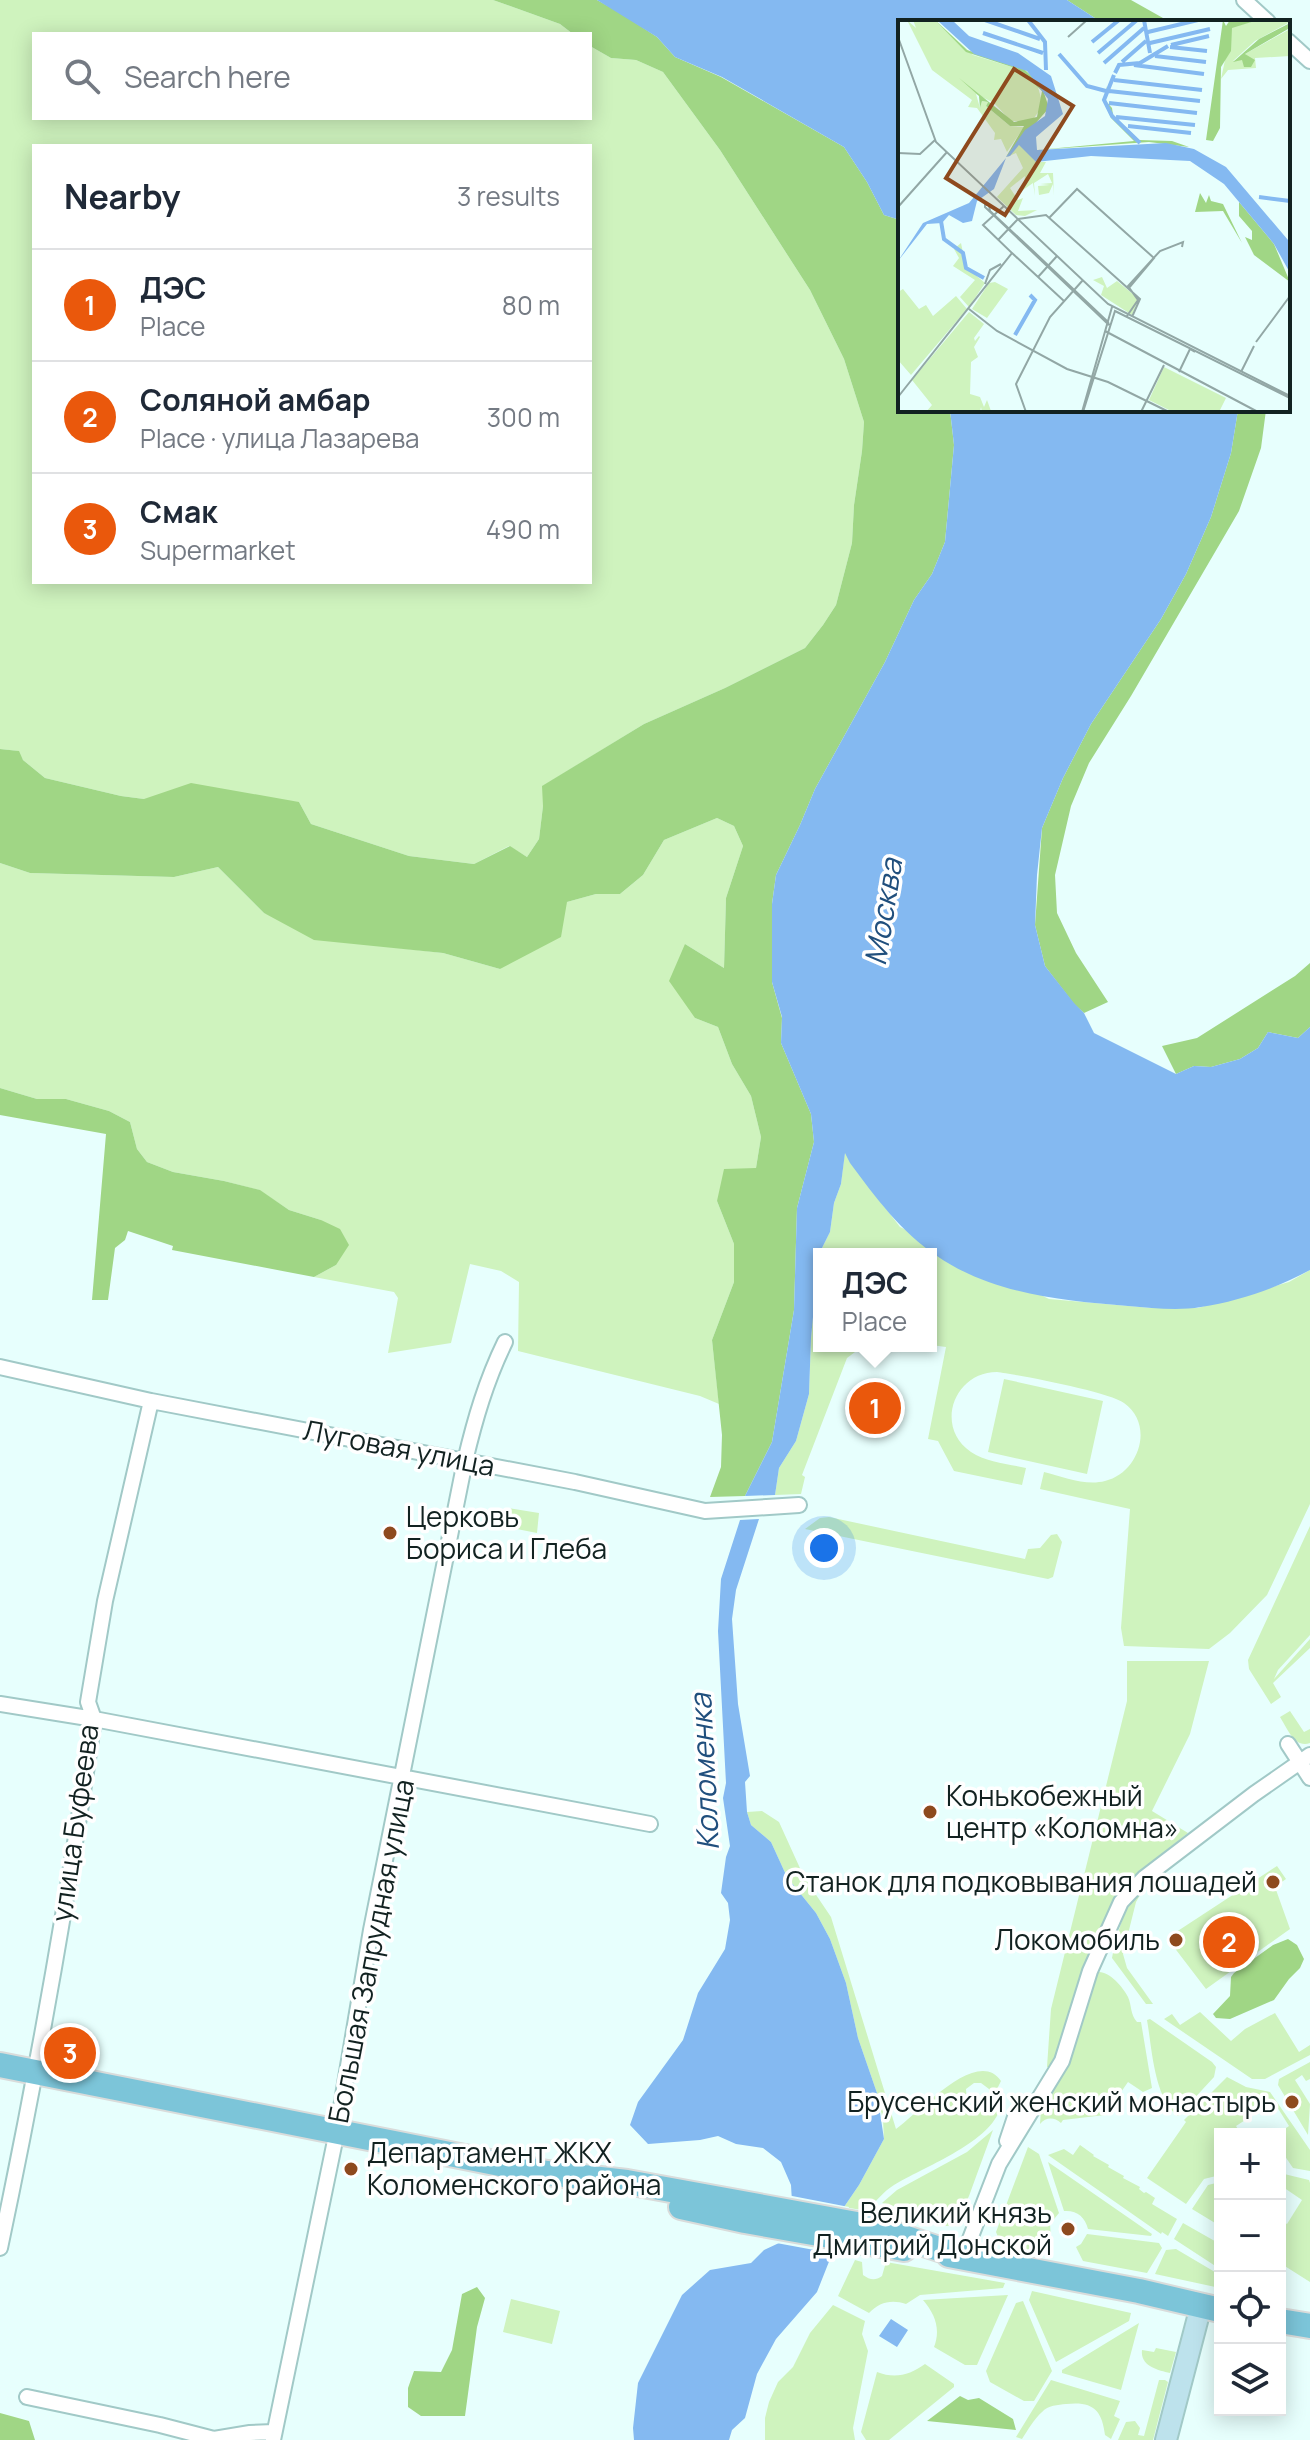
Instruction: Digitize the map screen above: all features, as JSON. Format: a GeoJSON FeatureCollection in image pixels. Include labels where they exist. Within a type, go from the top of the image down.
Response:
{"type":"FeatureCollection","features":[{"type":"Feature","properties":{"kind":"main road"},"geometry":{"type":"LineString","coordinates":[[0,2065],[547,2173],[622,2195],[746,2212],[871,2236],[1210,2308],[1166,2440]]}},
{"type":"Feature","properties":{"kind":"main road"},"geometry":{"type":"LineString","coordinates":[[1286,2322],[1310,2326]]}},
{"type":"Feature","properties":{"kind":"street"},"geometry":{"type":"LineString","coordinates":[[1244,0],[1266,20]]}},
{"type":"Feature","properties":{"kind":"street"},"geometry":{"type":"LineString","coordinates":[[1290,43],[1310,61]]}},
{"type":"Feature","properties":{"kind":"street","name":"Большая Запрудная улица"},"geometry":{"type":"LineString","coordinates":[[274,2436],[337,2131],[371,1930],[465,1461],[477,1411],[505,1342]]}},
{"type":"Feature","properties":{"kind":"street","name":"Луговая улица"},"geometry":{"type":"LineString","coordinates":[[0,1367],[151,1401],[705,1511],[799,1505]]}},
{"type":"Feature","properties":{"kind":"street","name":"улица Буфеева"},"geometry":{"type":"LineString","coordinates":[[0,2248],[36,2072],[75,1851],[94,1719],[88,1702],[105,1601],[151,1401]]}},
{"type":"Feature","properties":{"kind":"street"},"geometry":{"type":"LineString","coordinates":[[0,1704],[650,1824]]}},
{"type":"Feature","properties":{"kind":"street"},"geometry":{"type":"LineString","coordinates":[[1288,1744],[1305,1759],[1310,1778]]}},
{"type":"Feature","properties":{"kind":"street"},"geometry":{"type":"LineString","coordinates":[[999,2164],[1062,2061],[1090,1971],[1126,1895],[1254,1794],[1305,1759]]}},
{"type":"Feature","properties":{"kind":"street"},"geometry":{"type":"LineString","coordinates":[[963,2257],[1015,2117]]}},
{"type":"Feature","properties":{"kind":"street"},"geometry":{"type":"LineString","coordinates":[[27,2397],[214,2439],[250,2433],[274,2436]]}},
{"type":"Feature","properties":{"kind":"green space"},"geometry":{"type":"Polygon","coordinates":[[[0,0],[493,0],[560,24],[570,32],[32,32],[32,120],[592,120],[592,47],[611,58],[636,60],[663,72],[720,150],[810,290],[844,359],[864,422],[852,543],[836,605],[805,648],[644,724],[543,786],[539,839],[527,857],[509,846],[474,864],[409,856],[311,824],[299,802],[144,799],[45,778],[23,760],[18,751],[0,749],[0,0]]]}},
{"type":"Feature","properties":{"kind":"green space"},"geometry":{"type":"Polygon","coordinates":[[[493,0],[597,0],[657,37],[675,57],[721,77],[844,147],[884,215],[898,219],[898,412],[950,412],[954,445],[945,542],[932,574],[914,600],[885,662],[815,789],[776,875],[772,904],[772,982],[782,1018],[781,1043],[811,1114],[814,1142],[797,1208],[794,1310],[772,1442],[745,1496],[710,1497],[721,1467],[722,1435],[712,1340],[734,1282],[734,1244],[717,1201],[724,1169],[756,1168],[761,1137],[751,1096],[732,1064],[718,1027],[695,1018],[669,981],[685,944],[724,968],[726,898],[743,846],[734,826],[717,818],[664,840],[643,875],[620,894],[596,894],[567,902],[561,937],[500,969],[443,953],[314,940],[264,913],[218,867],[174,877],[30,873],[0,863],[0,749],[19,751],[23,760],[45,778],[121,796],[144,799],[191,783],[299,802],[311,824],[409,856],[474,864],[510,846],[527,857],[539,839],[542,786],[644,724],[805,648],[823,625],[836,605],[852,543],[862,451],[864,422],[844,359],[810,290],[720,150],[663,72],[636,60],[611,58],[592,47],[592,32],[570,32],[560,24],[493,0]]]}},
{"type":"Feature","properties":{"kind":"green space"},"geometry":{"type":"Polygon","coordinates":[[[1067,0],[1131,0],[1164,20],[1098,20],[1067,0]]]}},
{"type":"Feature","properties":{"kind":"green space"},"geometry":{"type":"Polygon","coordinates":[[[1238,412],[1266,412],[1261,448],[1239,511],[1089,763],[1071,806],[1055,875],[1057,913],[1076,953],[1108,1002],[1084,1013],[1045,966],[1035,925],[1042,828],[1091,724],[1161,619],[1186,574],[1211,517],[1231,453],[1238,412]]]}},
{"type":"Feature","properties":{"kind":"green space"},"geometry":{"type":"Polygon","coordinates":[[[717,818],[734,826],[743,846],[726,898],[724,968],[685,944],[695,1018],[718,1027],[732,1064],[751,1096],[761,1137],[756,1168],[717,1201],[734,1244],[734,1282],[712,1340],[719,1404],[700,1396],[518,1351],[519,1282],[501,1271],[470,1264],[451,1343],[388,1353],[398,1298],[394,1292],[314,1277],[336,1265],[321,1220],[289,1210],[259,1190],[173,1172],[147,1162],[137,1149],[130,1122],[109,1111],[66,1099],[37,1099],[0,1088],[0,863],[30,873],[174,877],[218,867],[264,913],[382,946],[443,953],[500,969],[567,902],[596,894],[620,894],[643,875],[664,840],[717,818]]]}},
{"type":"Feature","properties":{"kind":"green space"},"geometry":{"type":"Polygon","coordinates":[[[1310,963],[1310,1027],[1298,1038],[1268,1032],[1258,1048],[1240,1059],[1211,1067],[1194,1066],[1176,1074],[1162,1046],[1197,1038],[1295,976],[1310,963]]]}},
{"type":"Feature","properties":{"kind":"green space"},"geometry":{"type":"Polygon","coordinates":[[[0,1088],[37,1099],[66,1099],[109,1111],[130,1122],[137,1149],[147,1162],[173,1172],[260,1190],[289,1210],[340,1229],[349,1245],[336,1265],[314,1277],[172,1250],[173,1246],[128,1231],[125,1240],[115,1248],[108,1300],[92,1300],[106,1134],[0,1115],[0,1088]]]}},
{"type":"Feature","properties":{"kind":"green space"},"geometry":{"type":"Polygon","coordinates":[[[845,1151],[900,1227],[1049,1299],[1151,1308],[1198,1308],[1289,1282],[1310,1270],[1310,1504],[1267,1595],[1230,1633],[1209,1649],[1124,1646],[1121,1628],[1130,1509],[1040,1489],[1044,1472],[1074,1480],[1098,1482],[1127,1469],[1139,1447],[1141,1435],[1139,1423],[1124,1403],[1043,1380],[997,1372],[982,1374],[960,1391],[954,1403],[953,1429],[971,1452],[1026,1468],[1022,1485],[954,1471],[938,1441],[928,1439],[946,1347],[937,1346],[937,1248],[822,1248],[830,1232],[834,1203],[841,1184],[845,1151]]]}},
{"type":"Feature","properties":{"kind":"green space"},"geometry":{"type":"Polygon","coordinates":[[[813,1318],[813,1352],[855,1352],[847,1358],[802,1475],[805,1477],[801,1494],[775,1495],[779,1468],[796,1441],[809,1394],[813,1318]]]}},
{"type":"Feature","properties":{"kind":"green space"},"geometry":{"type":"Polygon","coordinates":[[[1004,1379],[1103,1401],[1087,1474],[988,1452],[1004,1379]]]}},
{"type":"Feature","properties":{"kind":"green space"},"geometry":{"type":"Polygon","coordinates":[[[508,1508],[539,1513],[537,1533],[492,1524],[494,1513],[506,1516],[508,1508]]]}},
{"type":"Feature","properties":{"kind":"green space"},"geometry":{"type":"Polygon","coordinates":[[[829,1517],[1025,1559],[1028,1549],[1040,1548],[1051,1535],[1057,1534],[1062,1542],[1053,1577],[1048,1579],[805,1529],[820,1518],[829,1517]]]}},
{"type":"Feature","properties":{"kind":"green space"},"geometry":{"type":"Polygon","coordinates":[[[1310,1526],[1310,1635],[1278,1670],[1274,1679],[1310,1639],[1310,1648],[1273,1683],[1281,1697],[1271,1704],[1249,1669],[1248,1660],[1310,1526]]]}},
{"type":"Feature","properties":{"kind":"green space"},"geometry":{"type":"Polygon","coordinates":[[[1127,1661],[1209,1661],[1190,1734],[1152,1811],[1188,1833],[1125,1883],[1055,2060],[1047,2067],[1051,2009],[1127,1701],[1127,1661]]]}},
{"type":"Feature","properties":{"kind":"green space"},"geometry":{"type":"Polygon","coordinates":[[[1290,1711],[1304,1732],[1310,1729],[1310,1743],[1300,1743],[1289,1732],[1280,1717],[1290,1711]]]}},
{"type":"Feature","properties":{"kind":"green space"},"geometry":{"type":"Polygon","coordinates":[[[762,1811],[779,1822],[804,1877],[831,1917],[896,2129],[963,2077],[990,2072],[1001,2081],[998,2087],[999,2111],[982,2134],[953,2154],[894,2185],[867,2211],[844,2207],[884,2139],[883,2120],[858,2038],[846,1983],[830,1939],[816,1913],[787,1877],[771,1842],[751,1825],[747,1812],[762,1811]],[[974,2083],[966,2089],[967,2102],[975,2108],[991,2107],[995,2099],[981,2083],[974,2083]]]}},
{"type":"Feature","properties":{"kind":"green space"},"geometry":{"type":"Polygon","coordinates":[[[1277,1866],[1286,1879],[1275,1887],[1290,1929],[1206,1989],[1167,1938],[1277,1866]]]}},
{"type":"Feature","properties":{"kind":"green space"},"geometry":{"type":"Polygon","coordinates":[[[1154,1882],[1143,1890],[1136,1902],[1123,1954],[1127,1968],[1153,2004],[1146,2004],[1112,1958],[1130,1904],[1136,1895],[1154,1882]]]}},
{"type":"Feature","properties":{"kind":"green space"},"geometry":{"type":"Polygon","coordinates":[[[1288,1939],[1297,1945],[1304,1959],[1274,2000],[1230,2019],[1216,2018],[1213,2014],[1230,1996],[1234,1973],[1273,1945],[1288,1939]]]}},
{"type":"Feature","properties":{"kind":"green space"},"geometry":{"type":"Polygon","coordinates":[[[1099,1972],[1112,1977],[1120,1985],[1128,1997],[1135,2019],[1141,2022],[1152,2088],[1143,2092],[1128,2082],[1105,2115],[1063,2120],[1061,2123],[1050,2119],[1040,2124],[1041,2110],[1066,2065],[1095,1975],[1099,1972]]]}},
{"type":"Feature","properties":{"kind":"green space"},"geometry":{"type":"Polygon","coordinates":[[[1200,2012],[1231,2041],[1245,2029],[1275,2013],[1299,2052],[1310,2045],[1310,2055],[1265,2079],[1252,2079],[1164,2019],[1172,2014],[1180,2025],[1200,2012]]]}},
{"type":"Feature","properties":{"kind":"green space"},"geometry":{"type":"Polygon","coordinates":[[[1150,2019],[1216,2067],[1214,2077],[1178,2116],[1170,2108],[1159,2086],[1147,2020],[1150,2019]]]}},
{"type":"Feature","properties":{"kind":"green space"},"geometry":{"type":"Polygon","coordinates":[[[1310,2062],[1310,2079],[1306,2081],[1302,2075],[1295,2080],[1310,2104],[1308,2135],[1278,2085],[1279,2079],[1310,2062]]]}},
{"type":"Feature","properties":{"kind":"green space"},"geometry":{"type":"Polygon","coordinates":[[[1227,2077],[1246,2087],[1270,2092],[1310,2150],[1310,2171],[1293,2168],[1286,2158],[1286,2128],[1289,2126],[1274,2102],[1258,2112],[1254,2106],[1246,2110],[1250,2117],[1237,2128],[1214,2128],[1214,2176],[1204,2179],[1186,2204],[1147,2178],[1186,2122],[1184,2120],[1227,2077]]]}},
{"type":"Feature","properties":{"kind":"green space"},"geometry":{"type":"Polygon","coordinates":[[[993,2130],[955,2225],[894,2216],[898,2207],[882,2203],[897,2190],[967,2152],[993,2130]]]}},
{"type":"Feature","properties":{"kind":"green space"},"geometry":{"type":"Polygon","coordinates":[[[1080,2145],[1155,2198],[1152,2204],[1177,2219],[1168,2236],[1048,2155],[1064,2149],[1073,2155],[1080,2145]]]}},
{"type":"Feature","properties":{"kind":"green space"},"geometry":{"type":"Polygon","coordinates":[[[1028,2147],[1039,2154],[1059,2213],[1050,2224],[1051,2239],[1034,2251],[1007,2244],[996,2232],[1028,2147]]]}},
{"type":"Feature","properties":{"kind":"green space"},"geometry":{"type":"Polygon","coordinates":[[[1048,2162],[1151,2236],[1088,2229],[1080,2215],[1064,2211],[1048,2162]]]}},
{"type":"Feature","properties":{"kind":"green space"},"geometry":{"type":"Polygon","coordinates":[[[1286,2174],[1309,2180],[1310,2183],[1310,2282],[1286,2267],[1286,2223],[1302,2200],[1286,2189],[1286,2174]]]}},
{"type":"Feature","properties":{"kind":"green space"},"geometry":{"type":"Polygon","coordinates":[[[1214,2184],[1214,2222],[1192,2209],[1208,2185],[1214,2184]]]}},
{"type":"Feature","properties":{"kind":"green space"},"geometry":{"type":"Polygon","coordinates":[[[1183,2223],[1214,2241],[1214,2265],[1174,2239],[1183,2223]]]}},
{"type":"Feature","properties":{"kind":"green space"},"geometry":{"type":"Polygon","coordinates":[[[1087,2234],[1159,2243],[1162,2248],[1147,2273],[1083,2261],[1076,2247],[1087,2234]]]}},
{"type":"Feature","properties":{"kind":"green space"},"geometry":{"type":"Polygon","coordinates":[[[1176,2249],[1214,2271],[1214,2287],[1155,2274],[1166,2250],[1176,2249]]]}},
{"type":"Feature","properties":{"kind":"green space"},"geometry":{"type":"Polygon","coordinates":[[[855,2260],[862,2262],[863,2275],[872,2279],[882,2276],[886,2262],[1005,2283],[1003,2288],[920,2295],[906,2304],[886,2302],[869,2313],[838,2296],[855,2260]]]}},
{"type":"Feature","properties":{"kind":"green space"},"geometry":{"type":"Polygon","coordinates":[[[477,2287],[485,2298],[477,2327],[465,2416],[421,2416],[408,2407],[408,2388],[414,2371],[441,2372],[452,2350],[462,2294],[477,2287]]]}},
{"type":"Feature","properties":{"kind":"green space"},"geometry":{"type":"Polygon","coordinates":[[[1032,2291],[1131,2313],[1129,2321],[1056,2362],[1029,2300],[1032,2291]]]}},
{"type":"Feature","properties":{"kind":"green space"},"geometry":{"type":"Polygon","coordinates":[[[1008,2295],[977,2365],[965,2365],[934,2347],[936,2322],[923,2300],[1008,2295]]]}},
{"type":"Feature","properties":{"kind":"green space"},"geometry":{"type":"Polygon","coordinates":[[[511,2299],[560,2311],[552,2344],[503,2332],[511,2299]]]}},
{"type":"Feature","properties":{"kind":"green space"},"geometry":{"type":"Polygon","coordinates":[[[1023,2301],[1052,2371],[1034,2401],[1024,2401],[990,2382],[986,2371],[1016,2303],[1023,2301]]]}},
{"type":"Feature","properties":{"kind":"green space"},"geometry":{"type":"Polygon","coordinates":[[[833,2305],[865,2321],[862,2334],[868,2351],[853,2428],[855,2440],[765,2440],[765,2418],[778,2382],[793,2367],[810,2333],[833,2305]]]}},
{"type":"Feature","properties":{"kind":"green space"},"geometry":{"type":"Polygon","coordinates":[[[1139,2323],[1121,2390],[1062,2373],[1062,2370],[1139,2323]]]}},
{"type":"Feature","properties":{"kind":"green space"},"geometry":{"type":"Polygon","coordinates":[[[1156,2348],[1176,2352],[1170,2373],[1144,2360],[1142,2350],[1154,2352],[1156,2348]]]}},
{"type":"Feature","properties":{"kind":"green space"},"geometry":{"type":"Polygon","coordinates":[[[925,2364],[954,2387],[889,2440],[866,2440],[861,2432],[877,2372],[902,2375],[925,2364]]]}},
{"type":"Feature","properties":{"kind":"green space"},"geometry":{"type":"Polygon","coordinates":[[[1051,2380],[1120,2401],[1114,2416],[1120,2419],[1111,2439],[1105,2435],[1101,2419],[1094,2409],[1075,2403],[1047,2408],[1022,2439],[1016,2437],[1051,2380]]]}},
{"type":"Feature","properties":{"kind":"green space"},"geometry":{"type":"Polygon","coordinates":[[[1159,2380],[1168,2382],[1153,2440],[1118,2440],[1126,2422],[1135,2421],[1140,2428],[1138,2435],[1144,2436],[1159,2380]]]}},
{"type":"Feature","properties":{"kind":"green space"},"geometry":{"type":"Polygon","coordinates":[[[960,2396],[968,2400],[979,2398],[1013,2419],[1016,2430],[927,2421],[960,2396]]]}},
{"type":"Feature","properties":{"kind":"green space"},"geometry":{"type":"Polygon","coordinates":[[[0,2413],[29,2421],[35,2440],[0,2440],[0,2413]]]}},
{"type":"Feature","properties":{"kind":"water"},"geometry":{"type":"Polygon","coordinates":[[[597,0],[1067,0],[1098,20],[898,20],[898,219],[884,215],[844,147],[722,77],[675,57],[657,37],[597,0]]]}},
{"type":"Feature","properties":{"kind":"water","name":"Москва"},"geometry":{"type":"Polygon","coordinates":[[[950,412],[1238,412],[1231,453],[1211,517],[1186,574],[1161,619],[1091,724],[1042,828],[1035,925],[1045,966],[1084,1013],[1094,1033],[1176,1074],[1194,1066],[1211,1067],[1240,1059],[1258,1048],[1268,1032],[1298,1038],[1310,1027],[1310,1270],[1257,1293],[1192,1308],[1103,1304],[1004,1287],[958,1269],[937,1256],[937,1248],[924,1247],[879,1201],[845,1153],[830,1232],[822,1248],[813,1248],[809,1394],[796,1441],[779,1468],[775,1495],[745,1496],[772,1442],[794,1310],[797,1208],[814,1142],[811,1114],[781,1043],[782,1017],[772,982],[772,904],[776,875],[815,789],[885,662],[914,600],[932,574],[945,542],[954,445],[950,412]]]}},
{"type":"Feature","properties":{"kind":"water"},"geometry":{"type":"Polygon","coordinates":[[[759,1519],[736,1590],[732,1619],[738,1704],[750,1776],[745,1782],[747,1812],[751,1825],[771,1842],[787,1877],[816,1913],[830,1939],[846,1983],[858,2038],[877,2093],[884,2139],[844,2207],[832,2254],[817,2292],[776,2339],[757,2374],[745,2418],[732,2430],[729,2440],[634,2440],[638,2383],[682,2295],[710,2270],[751,2263],[764,2250],[779,2243],[792,2202],[791,2185],[781,2162],[763,2148],[736,2144],[718,2136],[648,2144],[630,2125],[638,2102],[683,2040],[698,1993],[725,1949],[730,1920],[728,1903],[721,1893],[730,1846],[723,1798],[726,1783],[718,1631],[721,1579],[740,1520],[759,1519]]]}},
{"type":"Feature","properties":{"kind":"water"},"geometry":{"type":"Polygon","coordinates":[[[891,2319],[908,2330],[897,2347],[879,2336],[891,2319]]]}},
{"type":"Feature","properties":{"kind":"pier"},"geometry":{"type":"Polygon","coordinates":[[[787,2195],[849,2207],[836,2254],[771,2242],[776,2240],[787,2195]]]}},
{"type":"Feature","properties":{"kind":"place","name":"ДЭС"},"geometry":{"type":"Point","coordinates":[875,1408]}},
{"type":"Feature","properties":{"kind":"place","name":"Церковь Бориса и Глеба"},"geometry":{"type":"Point","coordinates":[390,1533]}},
{"type":"Feature","properties":{"kind":"place","name":"Конькобежный центр «Коломна»"},"geometry":{"type":"Point","coordinates":[930,1812]}},
{"type":"Feature","properties":{"kind":"place","name":"Станок для подковывания лошадей"},"geometry":{"type":"Point","coordinates":[1273,1882]}},
{"type":"Feature","properties":{"kind":"place","name":"Локомобиль"},"geometry":{"type":"Point","coordinates":[1176,1940]}},
{"type":"Feature","properties":{"kind":"place","name":"Соляной амбар"},"geometry":{"type":"Point","coordinates":[1229,1942]}},
{"type":"Feature","properties":{"kind":"place","name":"Смак"},"geometry":{"type":"Point","coordinates":[70,2053]}},
{"type":"Feature","properties":{"kind":"place","name":"Брусенский женский монастырь"},"geometry":{"type":"Point","coordinates":[1292,2102]}},
{"type":"Feature","properties":{"kind":"place","name":"Департамент ЖКХ Коломенского района"},"geometry":{"type":"Point","coordinates":[351,2169]}},
{"type":"Feature","properties":{"kind":"place","name":"Великий князь Дмитрий Донской"},"geometry":{"type":"Point","coordinates":[1068,2229]}},
{"type":"Feature","properties":{"kind":"water label","name":"Коломенка"},"geometry":{"type":"Point","coordinates":[705,1772]}}]}
